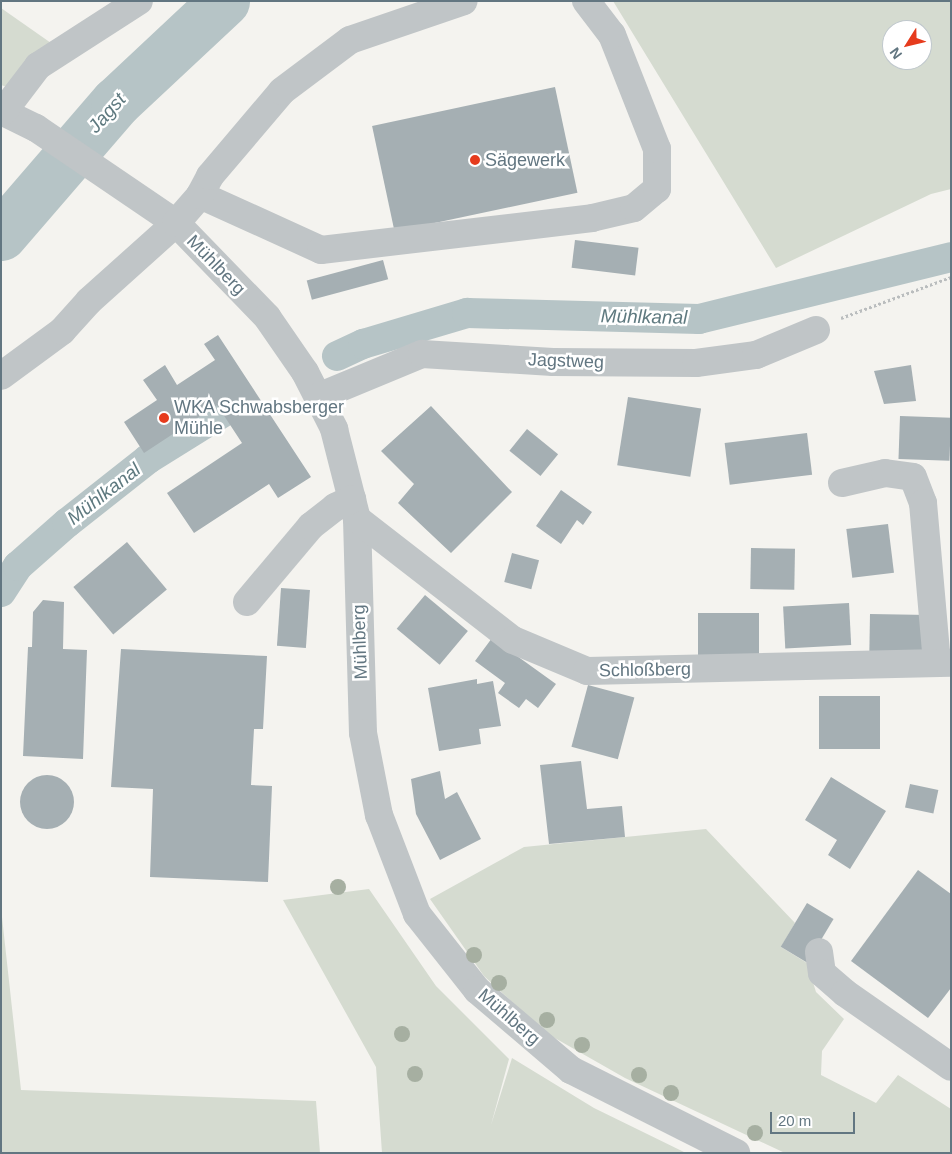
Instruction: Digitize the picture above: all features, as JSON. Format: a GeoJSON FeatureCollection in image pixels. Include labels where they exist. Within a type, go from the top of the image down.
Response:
{"type":"FeatureCollection","features":[{"type":"Feature","properties":{"kind":"street"},"geometry":{"type":"LineString","coordinates":[[2,112],[38,66],[139,1]]}},
{"type":"Feature","properties":{"kind":"street"},"geometry":{"type":"LineString","coordinates":[[1,376],[62,331],[89,300],[176,223],[200,195],[210,176],[282,91],[350,40],[464,1]]}},
{"type":"Feature","properties":{"kind":"street"},"geometry":{"type":"LineString","coordinates":[[200,195],[321,250],[592,218],[634,208],[657,189],[657,149],[612,35],[586,1]]}},
{"type":"Feature","properties":{"kind":"street","name":"Mühlberg"},"geometry":{"type":"LineString","coordinates":[[2,112],[36,128],[136,194],[176,223],[267,317],[305,372],[318,397],[334,428],[354,509],[363,733],[379,816],[417,914],[476,990],[571,1070],[736,1153]]}},
{"type":"Feature","properties":{"kind":"street","name":"Jagstweg"},"geometry":{"type":"LineString","coordinates":[[318,397],[422,354],[553,362],[696,362],[756,355],[816,330]]}},
{"type":"Feature","properties":{"kind":"street"},"geometry":{"type":"LineString","coordinates":[[842,483],[885,472],[913,477],[923,503],[944,662]]}},
{"type":"Feature","properties":{"kind":"street"},"geometry":{"type":"LineString","coordinates":[[247,602],[311,526],[354,509]]}},
{"type":"Feature","properties":{"kind":"street","name":"Schloßberg"},"geometry":{"type":"LineString","coordinates":[[354,509],[513,640],[587,671],[944,662]]}},
{"type":"Feature","properties":{"kind":"street"},"geometry":{"type":"LineString","coordinates":[[819,952],[822,973],[845,993],[951,1067]]}},
{"type":"Feature","properties":{"kind":"path"},"geometry":{"type":"LineString","coordinates":[[816,330],[951,277]]}},
{"type":"Feature","properties":{"kind":"shaded area"},"geometry":{"type":"Polygon","coordinates":[[[613,1],[951,1],[951,189],[931,194],[776,268],[613,1]]]}},
{"type":"Feature","properties":{"kind":"shaded area"},"geometry":{"type":"Polygon","coordinates":[[[1,8],[51,43],[7,87],[1,85],[1,8]]]}},
{"type":"Feature","properties":{"kind":"shaded area"},"geometry":{"type":"Polygon","coordinates":[[[706,829],[795,923],[781,947],[807,963],[816,992],[844,1019],[822,1051],[821,1075],[876,1103],[898,1075],[951,1109],[951,1153],[785,1153],[625,1078],[546,1033],[484,976],[430,899],[524,847],[706,829]]]}},
{"type":"Feature","properties":{"kind":"shaded area"},"geometry":{"type":"Polygon","coordinates":[[[369,889],[436,986],[509,1059],[491,1125],[512,1058],[594,1108],[686,1153],[382,1153],[376,1067],[283,900],[369,889]]]}},
{"type":"Feature","properties":{"kind":"shaded area"},"geometry":{"type":"Polygon","coordinates":[[[1,908],[21,1090],[316,1101],[320,1153],[1,1153],[1,908]]]}},
{"type":"Feature","properties":{"kind":"building","name":"Sägewerk"},"geometry":{"type":"Polygon","coordinates":[[[555,87],[577,193],[395,232],[372,126],[555,87]]]}},
{"type":"Feature","properties":{"kind":"building"},"geometry":{"type":"Polygon","coordinates":[[[575,240],[639,248],[635,276],[572,268],[575,240]]]}},
{"type":"Feature","properties":{"kind":"building"},"geometry":{"type":"Polygon","coordinates":[[[383,260],[388,279],[312,300],[307,280],[383,260]]]}},
{"type":"Feature","properties":{"kind":"building","name":"WKA Schwabsberger Mühle"},"geometry":{"type":"Polygon","coordinates":[[[218,335],[311,477],[278,498],[269,484],[194,533],[167,493],[242,443],[217,405],[144,453],[124,422],[157,400],[143,380],[165,365],[177,385],[215,360],[204,344],[218,335]]]}},
{"type":"Feature","properties":{"kind":"building"},"geometry":{"type":"Polygon","coordinates":[[[911,365],[916,401],[884,404],[874,371],[911,365]]]}},
{"type":"Feature","properties":{"kind":"building"},"geometry":{"type":"Polygon","coordinates":[[[628,397],[701,409],[690,477],[617,465],[628,397]]]}},
{"type":"Feature","properties":{"kind":"building"},"geometry":{"type":"Polygon","coordinates":[[[431,406],[512,492],[451,553],[398,503],[414,484],[381,451],[431,406]]]}},
{"type":"Feature","properties":{"kind":"building"},"geometry":{"type":"Polygon","coordinates":[[[900,416],[951,418],[949,461],[898,459],[900,416]]]}},
{"type":"Feature","properties":{"kind":"building"},"geometry":{"type":"Polygon","coordinates":[[[527,429],[558,454],[540,476],[509,451],[527,429]]]}},
{"type":"Feature","properties":{"kind":"building"},"geometry":{"type":"Polygon","coordinates":[[[807,433],[812,475],[730,485],[725,443],[807,433]]]}},
{"type":"Feature","properties":{"kind":"building"},"geometry":{"type":"Polygon","coordinates":[[[561,490],[592,512],[583,525],[577,520],[561,544],[536,526],[561,490]]]}},
{"type":"Feature","properties":{"kind":"building"},"geometry":{"type":"Polygon","coordinates":[[[888,524],[894,573],[852,578],[846,529],[888,524]]]}},
{"type":"Feature","properties":{"kind":"building"},"geometry":{"type":"Polygon","coordinates":[[[127,542],[167,589],[113,634],[73,587],[127,542]]]}},
{"type":"Feature","properties":{"kind":"building"},"geometry":{"type":"Polygon","coordinates":[[[751,548],[795,549],[794,590],[750,589],[751,548]]]}},
{"type":"Feature","properties":{"kind":"building"},"geometry":{"type":"Polygon","coordinates":[[[512,553],[539,560],[531,589],[504,582],[512,553]]]}},
{"type":"Feature","properties":{"kind":"building"},"geometry":{"type":"Polygon","coordinates":[[[281,588],[310,590],[306,648],[277,646],[281,588]]]}},
{"type":"Feature","properties":{"kind":"building"},"geometry":{"type":"Polygon","coordinates":[[[425,595],[468,631],[440,665],[397,629],[425,595]]]}},
{"type":"Feature","properties":{"kind":"building"},"geometry":{"type":"Polygon","coordinates":[[[43,600],[64,602],[63,649],[87,650],[83,759],[23,756],[28,647],[32,647],[33,612],[43,600]]]}},
{"type":"Feature","properties":{"kind":"building"},"geometry":{"type":"Polygon","coordinates":[[[849,603],[851,645],[785,648],[783,606],[849,603]]]}},
{"type":"Feature","properties":{"kind":"building"},"geometry":{"type":"Polygon","coordinates":[[[698,613],[759,613],[759,655],[698,655],[698,613]]]}},
{"type":"Feature","properties":{"kind":"building"},"geometry":{"type":"Polygon","coordinates":[[[870,614],[929,615],[928,653],[869,652],[870,614]]]}},
{"type":"Feature","properties":{"kind":"building"},"geometry":{"type":"Polygon","coordinates":[[[492,638],[556,684],[538,708],[526,699],[519,708],[498,693],[505,683],[475,661],[492,638]]]}},
{"type":"Feature","properties":{"kind":"building"},"geometry":{"type":"Polygon","coordinates":[[[121,649],[267,656],[263,729],[254,729],[251,785],[272,786],[268,882],[150,877],[153,789],[111,787],[121,649]]]}},
{"type":"Feature","properties":{"kind":"building"},"geometry":{"type":"Polygon","coordinates":[[[477,679],[477,684],[493,681],[501,726],[479,729],[481,744],[439,751],[428,688],[477,679]]]}},
{"type":"Feature","properties":{"kind":"building"},"geometry":{"type":"Polygon","coordinates":[[[588,685],[634,697],[618,759],[571,747],[588,685]]]}},
{"type":"Feature","properties":{"kind":"building"},"geometry":{"type":"Polygon","coordinates":[[[819,696],[880,696],[880,749],[819,749],[819,696]]]}},
{"type":"Feature","properties":{"kind":"building"},"geometry":{"type":"Polygon","coordinates":[[[581,761],[587,809],[622,806],[625,837],[549,844],[540,765],[581,761]]]}},
{"type":"Feature","properties":{"kind":"building"},"geometry":{"type":"Polygon","coordinates":[[[440,771],[445,799],[457,792],[481,839],[440,860],[416,814],[411,779],[440,771]]]}},
{"type":"Feature","properties":{"kind":"building"},"geometry":{"type":"Polygon","coordinates":[[[42,775],[52,775],[62,779],[70,787],[74,802],[70,817],[62,825],[52,829],[42,829],[32,825],[24,817],[20,807],[20,797],[24,787],[32,779],[42,775]]]}},
{"type":"Feature","properties":{"kind":"building"},"geometry":{"type":"Polygon","coordinates":[[[831,777],[886,811],[850,869],[828,855],[837,840],[805,820],[831,777]]]}},
{"type":"Feature","properties":{"kind":"building"},"geometry":{"type":"Polygon","coordinates":[[[910,784],[938,790],[933,814],[905,807],[910,784]]]}},
{"type":"Feature","properties":{"kind":"building"},"geometry":{"type":"Polygon","coordinates":[[[918,870],[951,894],[951,988],[928,1018],[851,961],[918,870]]]}},
{"type":"Feature","properties":{"kind":"building"},"geometry":{"type":"Polygon","coordinates":[[[807,903],[834,919],[807,963],[781,947],[807,903]]]}},
{"type":"Feature","properties":{"kind":"waterway","name":"Jagst"},"geometry":{"type":"LineString","coordinates":[[1,235],[116,102],[224,1]]}},
{"type":"Feature","properties":{"kind":"waterway","name":"Mühlkanal"},"geometry":{"type":"LineString","coordinates":[[337,356],[363,344],[467,313],[699,319],[951,257]]}},
{"type":"Feature","properties":{"kind":"waterway","name":"Mühlkanal"},"geometry":{"type":"LineString","coordinates":[[1,592],[18,566],[67,523],[148,459],[222,413]]}},
{"type":"Feature","properties":{"kind":"place","name":"Sägewerk"},"geometry":{"type":"Point","coordinates":[475,160]}},
{"type":"Feature","properties":{"kind":"place","name":"WKA Schwabsberger Mühle"},"geometry":{"type":"Point","coordinates":[164,418]}}]}
